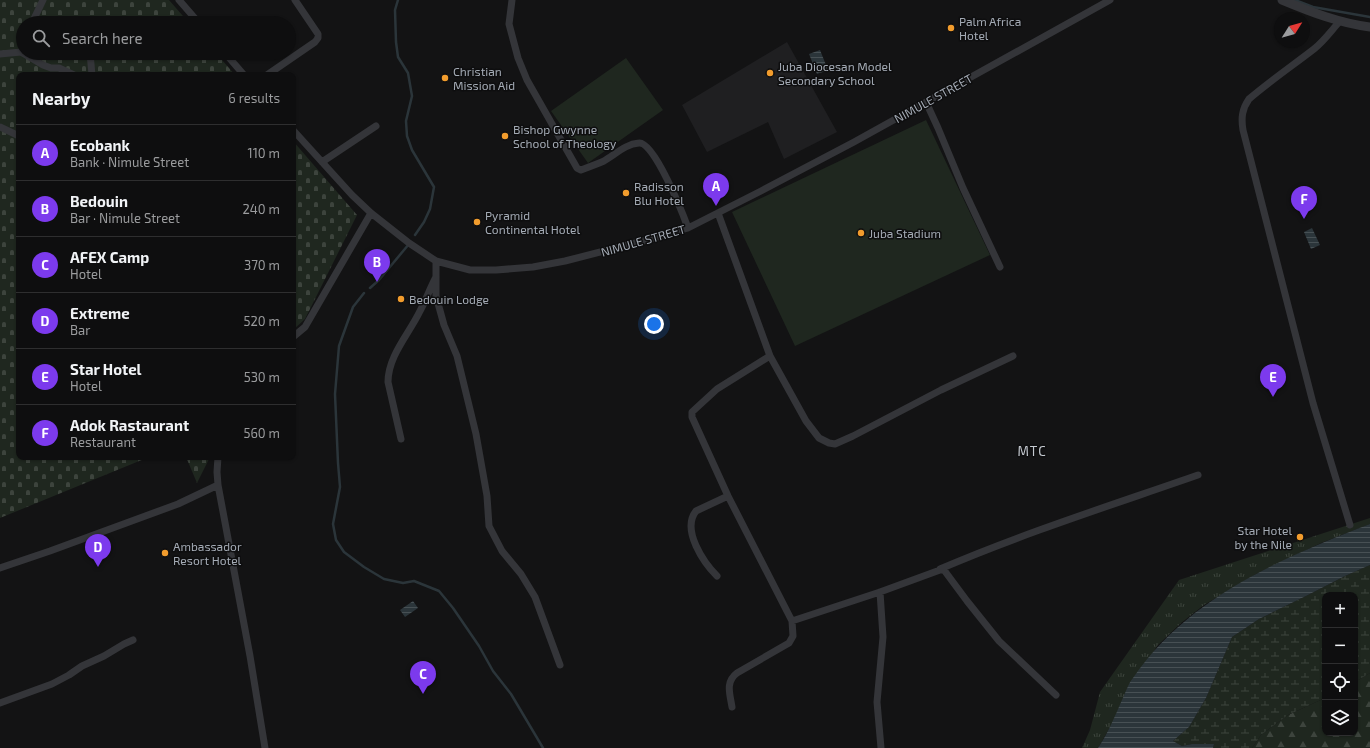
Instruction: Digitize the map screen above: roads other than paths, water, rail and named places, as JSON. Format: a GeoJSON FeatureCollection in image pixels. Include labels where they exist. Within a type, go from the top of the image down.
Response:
{"type":"FeatureCollection","features":[{"type":"Feature","properties":{"kind":"street"},"geometry":{"type":"LineString","coordinates":[[35,16],[43,0]]}},
{"type":"Feature","properties":{"kind":"street"},"geometry":{"type":"LineString","coordinates":[[179,0],[192,16]]}},
{"type":"Feature","properties":{"kind":"street"},"geometry":{"type":"LineString","coordinates":[[295,0],[318,34],[316,42],[296,55]]}},
{"type":"Feature","properties":{"kind":"street"},"geometry":{"type":"LineString","coordinates":[[512,0],[509,24],[518,58],[527,80],[576,168],[581,170],[604,161],[622,148],[639,142],[644,143],[661,167],[677,198],[688,228]]}},
{"type":"Feature","properties":{"kind":"street","name":"NIMULE STREET"},"geometry":{"type":"LineString","coordinates":[[296,133],[352,195],[371,213],[409,243],[436,261],[470,270],[496,270],[533,267],[565,261],[688,228],[718,214],[847,146],[1110,0]]}},
{"type":"Feature","properties":{"kind":"street"},"geometry":{"type":"LineString","coordinates":[[1282,0],[1304,10],[1340,22],[1370,26]]}},
{"type":"Feature","properties":{"kind":"street"},"geometry":{"type":"LineString","coordinates":[[1340,22],[1318,45],[1249,99],[1242,112],[1242,120],[1243,130],[1313,403],[1350,525]]}},
{"type":"Feature","properties":{"kind":"street"},"geometry":{"type":"LineString","coordinates":[[0,54],[16,51]]}},
{"type":"Feature","properties":{"kind":"street"},"geometry":{"type":"LineString","coordinates":[[36,60],[43,65],[51,68],[59,68],[68,72]]}},
{"type":"Feature","properties":{"kind":"street"},"geometry":{"type":"LineString","coordinates":[[91,60],[92,72]]}},
{"type":"Feature","properties":{"kind":"street"},"geometry":{"type":"LineString","coordinates":[[231,60],[241,72]]}},
{"type":"Feature","properties":{"kind":"street"},"geometry":{"type":"LineString","coordinates":[[271,72],[289,60]]}},
{"type":"Feature","properties":{"kind":"street"},"geometry":{"type":"LineString","coordinates":[[926,102],[962,188],[1000,267]]}},
{"type":"Feature","properties":{"kind":"street"},"geometry":{"type":"LineString","coordinates":[[322,162],[376,126]]}},
{"type":"Feature","properties":{"kind":"street"},"geometry":{"type":"LineString","coordinates":[[0,127],[16,135]]}},
{"type":"Feature","properties":{"kind":"street"},"geometry":{"type":"LineString","coordinates":[[296,334],[305,327],[371,213]]}},
{"type":"Feature","properties":{"kind":"street"},"geometry":{"type":"LineString","coordinates":[[718,214],[770,356],[806,421],[819,438],[829,443],[835,444],[853,436],[941,390],[1013,356]]}},
{"type":"Feature","properties":{"kind":"street"},"geometry":{"type":"LineString","coordinates":[[436,261],[436,296],[444,325],[457,356],[476,434],[487,496],[488,526],[502,551],[521,574],[535,597],[560,665]]}},
{"type":"Feature","properties":{"kind":"street"},"geometry":{"type":"LineString","coordinates":[[401,439],[388,382],[388,374],[398,349],[416,320],[430,286],[436,277]]}},
{"type":"Feature","properties":{"kind":"street"},"geometry":{"type":"LineString","coordinates":[[732,707],[729,685],[730,680],[737,673],[789,643],[793,636],[792,621],[728,496],[692,417],[692,412],[717,389],[770,356]]}},
{"type":"Feature","properties":{"kind":"street"},"geometry":{"type":"LineString","coordinates":[[218,460],[218,485],[250,656],[265,748]]}},
{"type":"Feature","properties":{"kind":"street"},"geometry":{"type":"LineString","coordinates":[[792,621],[880,592],[940,570],[974,555],[1102,508],[1198,475]]}},
{"type":"Feature","properties":{"kind":"street"},"geometry":{"type":"LineString","coordinates":[[0,568],[178,504],[218,485]]}},
{"type":"Feature","properties":{"kind":"street"},"geometry":{"type":"LineString","coordinates":[[717,576],[708,567],[699,552],[693,536],[691,523],[692,516],[696,512],[728,496]]}},
{"type":"Feature","properties":{"kind":"street"},"geometry":{"type":"LineString","coordinates":[[940,570],[944,570],[948,574],[967,601],[999,641],[1056,695]]}},
{"type":"Feature","properties":{"kind":"street"},"geometry":{"type":"LineString","coordinates":[[880,592],[883,637],[876,702],[881,748]]}},
{"type":"Feature","properties":{"kind":"street"},"geometry":{"type":"LineString","coordinates":[[0,703],[52,684],[82,666],[133,640]]}},
{"type":"Feature","properties":{"kind":"waterway"},"geometry":{"type":"LineString","coordinates":[[398,0],[395,10],[398,57],[408,73],[412,96],[406,121],[407,136],[412,150],[434,187],[430,209],[424,222],[415,235]]}},
{"type":"Feature","properties":{"kind":"waterway"},"geometry":{"type":"LineString","coordinates":[[1295,0],[1313,7],[1370,17]]}},
{"type":"Feature","properties":{"kind":"waterway"},"geometry":{"type":"LineString","coordinates":[[370,288],[379,280],[409,244]]}},
{"type":"Feature","properties":{"kind":"waterway"},"geometry":{"type":"LineString","coordinates":[[364,293],[353,307],[339,346],[335,394],[340,487],[333,524],[336,540],[344,552],[364,567],[384,579],[403,583],[414,581],[439,591],[453,608],[479,646],[493,671],[511,694],[543,748]]}},
{"type":"Feature","properties":{"kind":"place","name":"Palm Africa Hotel"},"geometry":{"type":"Point","coordinates":[951,28]}},
{"type":"Feature","properties":{"kind":"place","name":"Juba Diocesan Model Secondary School"},"geometry":{"type":"Point","coordinates":[770,73]}},
{"type":"Feature","properties":{"kind":"place","name":"Christian Mission Aid"},"geometry":{"type":"Point","coordinates":[445,78]}},
{"type":"Feature","properties":{"kind":"place","name":"Bishop Gwynne School of Theology"},"geometry":{"type":"Point","coordinates":[505,136]}},
{"type":"Feature","properties":{"kind":"place","name":"Radisson Blu Hotel"},"geometry":{"type":"Point","coordinates":[626,193]}},
{"type":"Feature","properties":{"kind":"place","name":"Ecobank"},"geometry":{"type":"Point","coordinates":[716,206]}},
{"type":"Feature","properties":{"kind":"place","name":"Adok Rastaurant"},"geometry":{"type":"Point","coordinates":[1304,219]}},
{"type":"Feature","properties":{"kind":"place","name":"Pyramid Continental Hotel"},"geometry":{"type":"Point","coordinates":[477,222]}},
{"type":"Feature","properties":{"kind":"place","name":"Juba Stadium"},"geometry":{"type":"Point","coordinates":[861,233]}},
{"type":"Feature","properties":{"kind":"place","name":"Bedouin"},"geometry":{"type":"Point","coordinates":[377,282]}},
{"type":"Feature","properties":{"kind":"place","name":"Bedouin Lodge"},"geometry":{"type":"Point","coordinates":[401,299]}},
{"type":"Feature","properties":{"kind":"place","name":"Star Hotel"},"geometry":{"type":"Point","coordinates":[1273,397]}},
{"type":"Feature","properties":{"kind":"place","name":"Star Hotel by the Nile"},"geometry":{"type":"Point","coordinates":[1300,537]}},
{"type":"Feature","properties":{"kind":"place","name":"Ambassador Resort Hotel"},"geometry":{"type":"Point","coordinates":[165,553]}},
{"type":"Feature","properties":{"kind":"place","name":"Extreme"},"geometry":{"type":"Point","coordinates":[98,567]}},
{"type":"Feature","properties":{"kind":"place","name":"AFEX Camp"},"geometry":{"type":"Point","coordinates":[423,694]}},
{"type":"Feature","properties":{"kind":"district","name":"MTC"},"geometry":{"type":"Point","coordinates":[1032,451]}}]}
